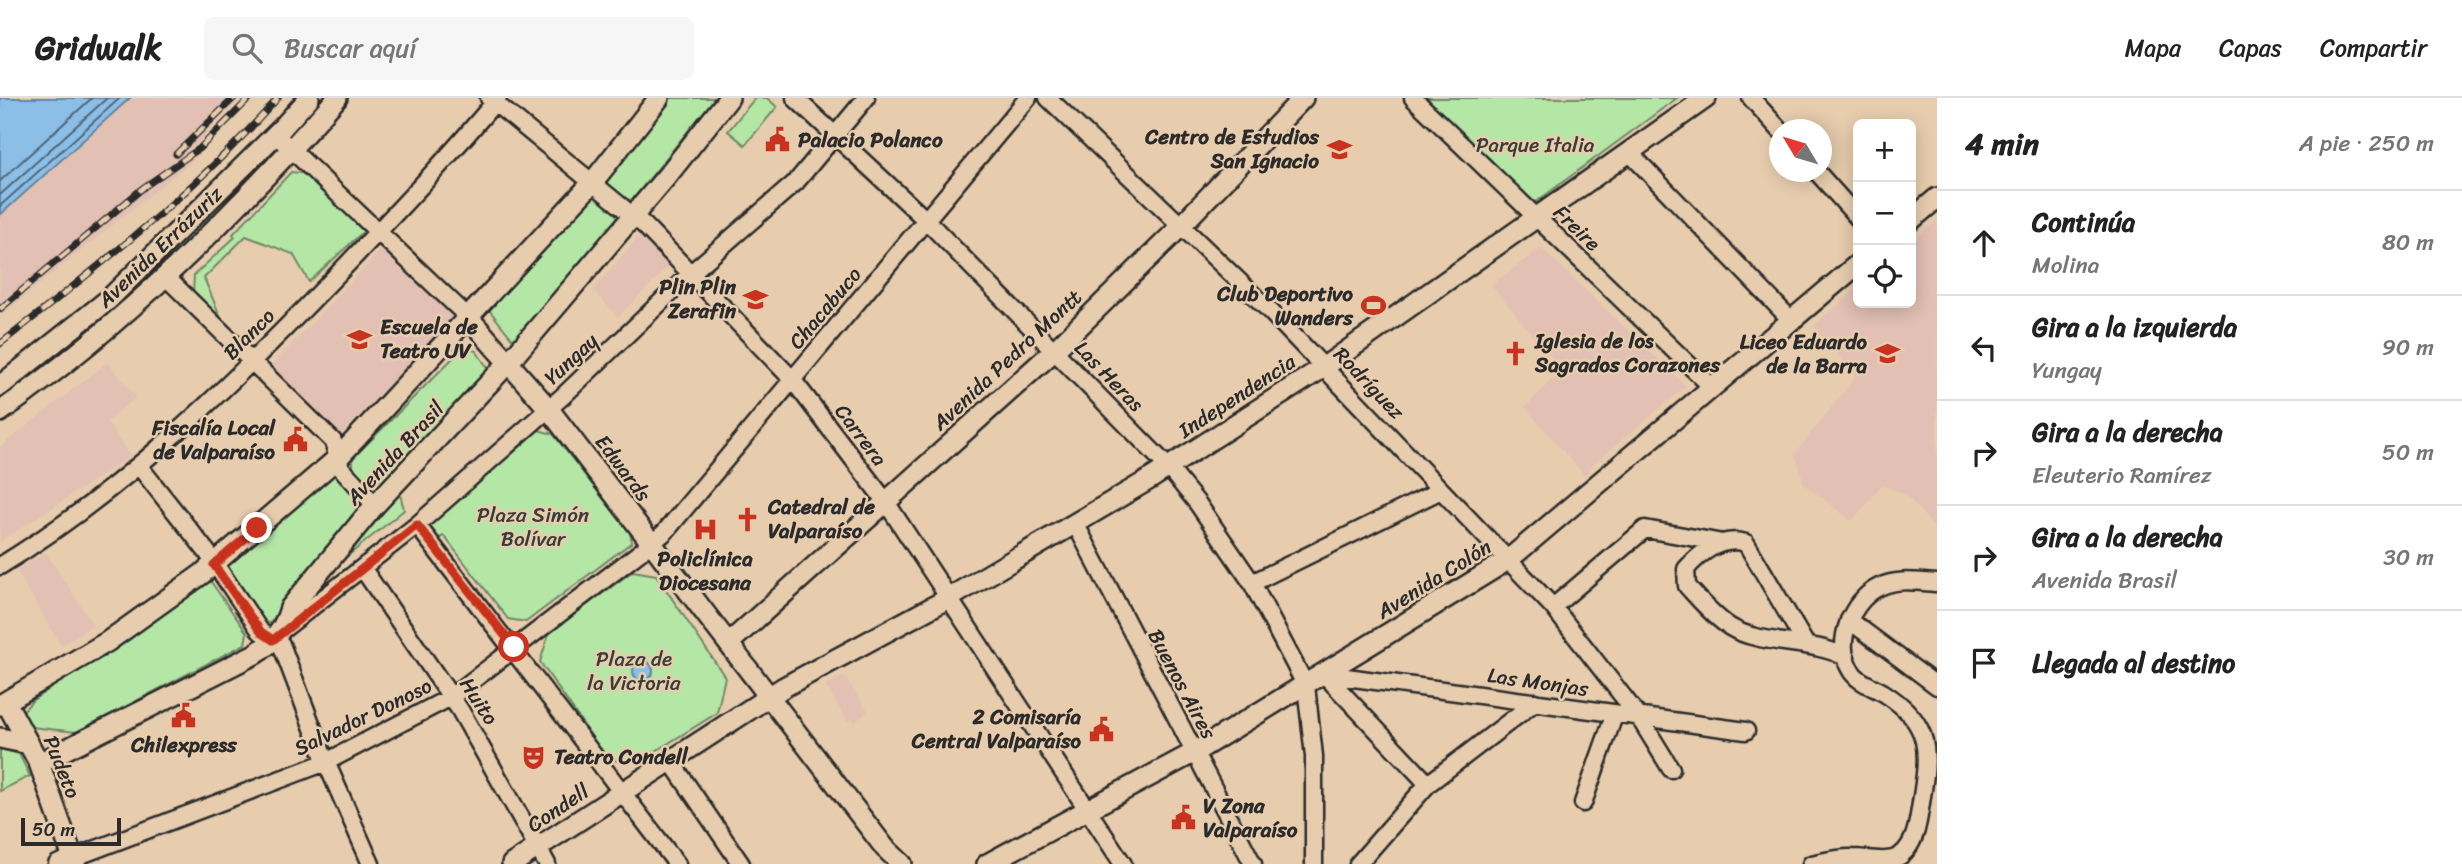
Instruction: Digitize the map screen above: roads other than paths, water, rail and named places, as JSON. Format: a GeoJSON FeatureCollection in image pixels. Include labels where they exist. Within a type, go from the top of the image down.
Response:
{"type":"FeatureCollection","features":[{"type":"Feature","properties":{"kind":"main road","name":"Avenida Errázuriz"},"geometry":{"type":"LineString","coordinates":[[0,386],[109,299],[276,135],[309,98]]}},
{"type":"Feature","properties":{"kind":"main road","name":"Avenida Errázuriz"},"geometry":{"type":"LineString","coordinates":[[0,412],[79,353],[167,278],[292,149],[337,98]]}},
{"type":"Feature","properties":{"kind":"main road","name":"Avenida Brasil"},"geometry":{"type":"LineString","coordinates":[[2,700],[107,642],[214,565],[339,457],[592,183],[659,98]]}},
{"type":"Feature","properties":{"kind":"main road","name":"Avenida Brasil"},"geometry":{"type":"LineString","coordinates":[[279,634],[290,608],[375,505],[509,362],[729,98]]}},
{"type":"Feature","properties":{"kind":"main road","name":"Avenida Pedro Montt"},"geometry":{"type":"LineString","coordinates":[[729,643],[1055,350],[1180,226],[1303,98]]}},
{"type":"Feature","properties":{"kind":"main road","name":"Independencia"},"geometry":{"type":"LineString","coordinates":[[769,697],[948,598],[1168,467],[1324,367],[1706,98]]}},
{"type":"Feature","properties":{"kind":"main road"},"geometry":{"type":"LineString","coordinates":[[1916,216],[1937,198]]}},
{"type":"Feature","properties":{"kind":"main road","name":"Avenida Colón"},"geometry":{"type":"LineString","coordinates":[[987,864],[1195,752],[1508,560],[1853,268]]}},
{"type":"Feature","properties":{"kind":"main road","name":"Edwards"},"geometry":{"type":"LineString","coordinates":[[469,318],[548,408],[897,863]]}},
{"type":"Feature","properties":{"kind":"main road"},"geometry":{"type":"LineString","coordinates":[[39,763],[255,654],[279,634]]}},
{"type":"Feature","properties":{"kind":"main road","name":"Condell"},"geometry":{"type":"LineString","coordinates":[[512,864],[543,856],[622,792],[769,697]]}},
{"type":"Feature","properties":{"kind":"main road","name":"Pudeto"},"geometry":{"type":"LineString","coordinates":[[2,700],[39,763],[68,862]]}},
{"type":"Feature","properties":{"kind":"main road"},"geometry":{"type":"LineString","coordinates":[[0,738],[29,744]]}},
{"type":"Feature","properties":{"kind":"street","name":"Las Heras"},"geometry":{"type":"LineString","coordinates":[[795,98],[926,220],[1168,467],[1198,504],[1252,583],[1306,686],[1314,756],[1314,864]]}},
{"type":"Feature","properties":{"kind":"street","name":"Yungay"},"geometry":{"type":"LineString","coordinates":[[279,634],[417,525],[548,408],[690,274],[796,182],[866,98]]}},
{"type":"Feature","properties":{"kind":"street","name":"Chacabuco"},"geometry":{"type":"LineString","coordinates":[[652,543],[665,532],[1028,98]]}},
{"type":"Feature","properties":{"kind":"street","name":"Rodríguez"},"geometry":{"type":"LineString","coordinates":[[1048,98],[1324,367],[1553,607],[1639,717],[1671,769]]}},
{"type":"Feature","properties":{"kind":"street","name":"Freire"},"geometry":{"type":"LineString","coordinates":[[1413,98],[1712,387]]}},
{"type":"Feature","properties":{"kind":"street"},"geometry":{"type":"LineString","coordinates":[[1751,98],[1770,119]]}},
{"type":"Feature","properties":{"kind":"street","name":"Carrera"},"geometry":{"type":"LineString","coordinates":[[494,99],[592,183],[634,215],[792,379],[886,502],[1027,720],[1089,808],[1123,864]]}},
{"type":"Feature","properties":{"kind":"street","name":"Blanco"},"geometry":{"type":"LineString","coordinates":[[0,566],[30,548],[139,466],[253,362],[379,229],[494,99]]}},
{"type":"Feature","properties":{"kind":"street","name":"Edwards"},"geometry":{"type":"LineString","coordinates":[[276,135],[379,229],[469,318]]}},
{"type":"Feature","properties":{"kind":"street"},"geometry":{"type":"LineString","coordinates":[[1629,152],[1792,321]]}},
{"type":"Feature","properties":{"kind":"street"},"geometry":{"type":"LineString","coordinates":[[1826,182],[1853,212]]}},
{"type":"Feature","properties":{"kind":"street"},"geometry":{"type":"LineString","coordinates":[[167,278],[333,441],[341,468],[375,505]]}},
{"type":"Feature","properties":{"kind":"street"},"geometry":{"type":"LineString","coordinates":[[139,466],[207,552],[261,632],[279,634],[326,762],[371,864]]}},
{"type":"Feature","properties":{"kind":"street"},"geometry":{"type":"LineString","coordinates":[[1252,583],[1441,490]]}},
{"type":"Feature","properties":{"kind":"street","name":"Buenos Aires"},"geometry":{"type":"LineString","coordinates":[[1075,523],[1253,864]]}},
{"type":"Feature","properties":{"kind":"street"},"geometry":{"type":"LineString","coordinates":[[417,525],[514,647],[677,864]]}},
{"type":"Feature","properties":{"kind":"street"},"geometry":{"type":"LineString","coordinates":[[1553,607],[1645,529],[1726,544]]}},
{"type":"Feature","properties":{"kind":"street"},"geometry":{"type":"LineString","coordinates":[[1805,643],[1749,546],[1743,542],[1703,549],[1686,569],[1686,586],[1730,627],[1779,641],[1830,649],[1846,657]]}},
{"type":"Feature","properties":{"kind":"street","name":"Salvador Donoso"},"geometry":{"type":"LineString","coordinates":[[68,862],[326,762],[451,697],[652,543]]}},
{"type":"Feature","properties":{"kind":"street","name":"Huito"},"geometry":{"type":"LineString","coordinates":[[363,569],[451,697],[543,856]]}},
{"type":"Feature","properties":{"kind":"street"},"geometry":{"type":"LineString","coordinates":[[1811,864],[1843,858],[1891,862],[1901,855],[1916,833],[1927,746],[1912,716],[1886,694],[1856,677],[1846,657],[1849,620],[1864,598],[1879,587],[1903,581],[1937,583]]}},
{"type":"Feature","properties":{"kind":"street"},"geometry":{"type":"LineString","coordinates":[[1849,620],[1937,686]]}},
{"type":"Feature","properties":{"kind":"street"},"geometry":{"type":"LineString","coordinates":[[1324,674],[1428,784]]}},
{"type":"Feature","properties":{"kind":"street","name":"Las Monjas"},"geometry":{"type":"LineString","coordinates":[[1324,674],[1746,731]]}},
{"type":"Feature","properties":{"kind":"street"},"geometry":{"type":"LineString","coordinates":[[1358,864],[1428,784],[1535,702]]}},
{"type":"Feature","properties":{"kind":"street"},"geometry":{"type":"LineString","coordinates":[[1583,803],[1615,713]]}},
{"type":"Feature","properties":{"kind":"street"},"geometry":{"type":"LineString","coordinates":[[670,760],[741,864]]}},
{"type":"Feature","properties":{"kind":"water"},"geometry":{"type":"Polygon","coordinates":[[[0,98],[130,98],[0,215],[0,98]]]}},
{"type":"Feature","properties":{"kind":"water"},"geometry":{"type":"Polygon","coordinates":[[[643,661],[650,664],[653,671],[650,678],[643,681],[636,678],[633,671],[636,664],[643,661]]]}},
{"type":"Feature","properties":{"kind":"railway"},"geometry":{"type":"LineString","coordinates":[[176,154],[234,98]]}},
{"type":"Feature","properties":{"kind":"railway"},"geometry":{"type":"LineString","coordinates":[[0,309],[144,187],[200,148],[250,98]]}},
{"type":"Feature","properties":{"kind":"railway"},"geometry":{"type":"LineString","coordinates":[[0,344],[179,197],[278,98]]}},
{"type":"Feature","properties":{"kind":"place","name":"Palacio Polanco"},"geometry":{"type":"Point","coordinates":[778,140]}},
{"type":"Feature","properties":{"kind":"place","name":"Centro de Estudios San Ignacio"},"geometry":{"type":"Point","coordinates":[1339,149]}},
{"type":"Feature","properties":{"kind":"place","name":"Plin Plin Zerafin"},"geometry":{"type":"Point","coordinates":[756,299]}},
{"type":"Feature","properties":{"kind":"place","name":"Club Deportivo Wanders"},"geometry":{"type":"Point","coordinates":[1373,306]}},
{"type":"Feature","properties":{"kind":"place","name":"Escuela de Teatro UV"},"geometry":{"type":"Point","coordinates":[360,339]}},
{"type":"Feature","properties":{"kind":"place","name":"Iglesia de los Sagrados Corazones"},"geometry":{"type":"Point","coordinates":[1515,353]}},
{"type":"Feature","properties":{"kind":"place","name":"Liceo Eduardo de la Barra"},"geometry":{"type":"Point","coordinates":[1887,354]}},
{"type":"Feature","properties":{"kind":"place","name":"Fiscalía Local de Valparaíso"},"geometry":{"type":"Point","coordinates":[295,440]}},
{"type":"Feature","properties":{"kind":"place","name":"Catedral de Valparaíso"},"geometry":{"type":"Point","coordinates":[748,519]}},
{"type":"Feature","properties":{"kind":"place","name":"Policlínica Diocesana"},"geometry":{"type":"Point","coordinates":[705,530]}},
{"type":"Feature","properties":{"kind":"place","name":"Chilexpress"},"geometry":{"type":"Point","coordinates":[184,716]}},
{"type":"Feature","properties":{"kind":"place","name":"2 Comisaría Central Valparaíso"},"geometry":{"type":"Point","coordinates":[1101,729]}},
{"type":"Feature","properties":{"kind":"place","name":"Teatro Condell"},"geometry":{"type":"Point","coordinates":[534,757]}},
{"type":"Feature","properties":{"kind":"place","name":"V Zona Valparaíso"},"geometry":{"type":"Point","coordinates":[1183,818]}},
{"type":"Feature","properties":{"kind":"park label","name":"Parque Italia"},"geometry":{"type":"Point","coordinates":[1535,145]}},
{"type":"Feature","properties":{"kind":"park label","name":"Plaza Simón Bolívar"},"geometry":{"type":"Point","coordinates":[533,527]}},
{"type":"Feature","properties":{"kind":"park label","name":"Plaza de la Victoria"},"geometry":{"type":"Point","coordinates":[634,671]}}]}
